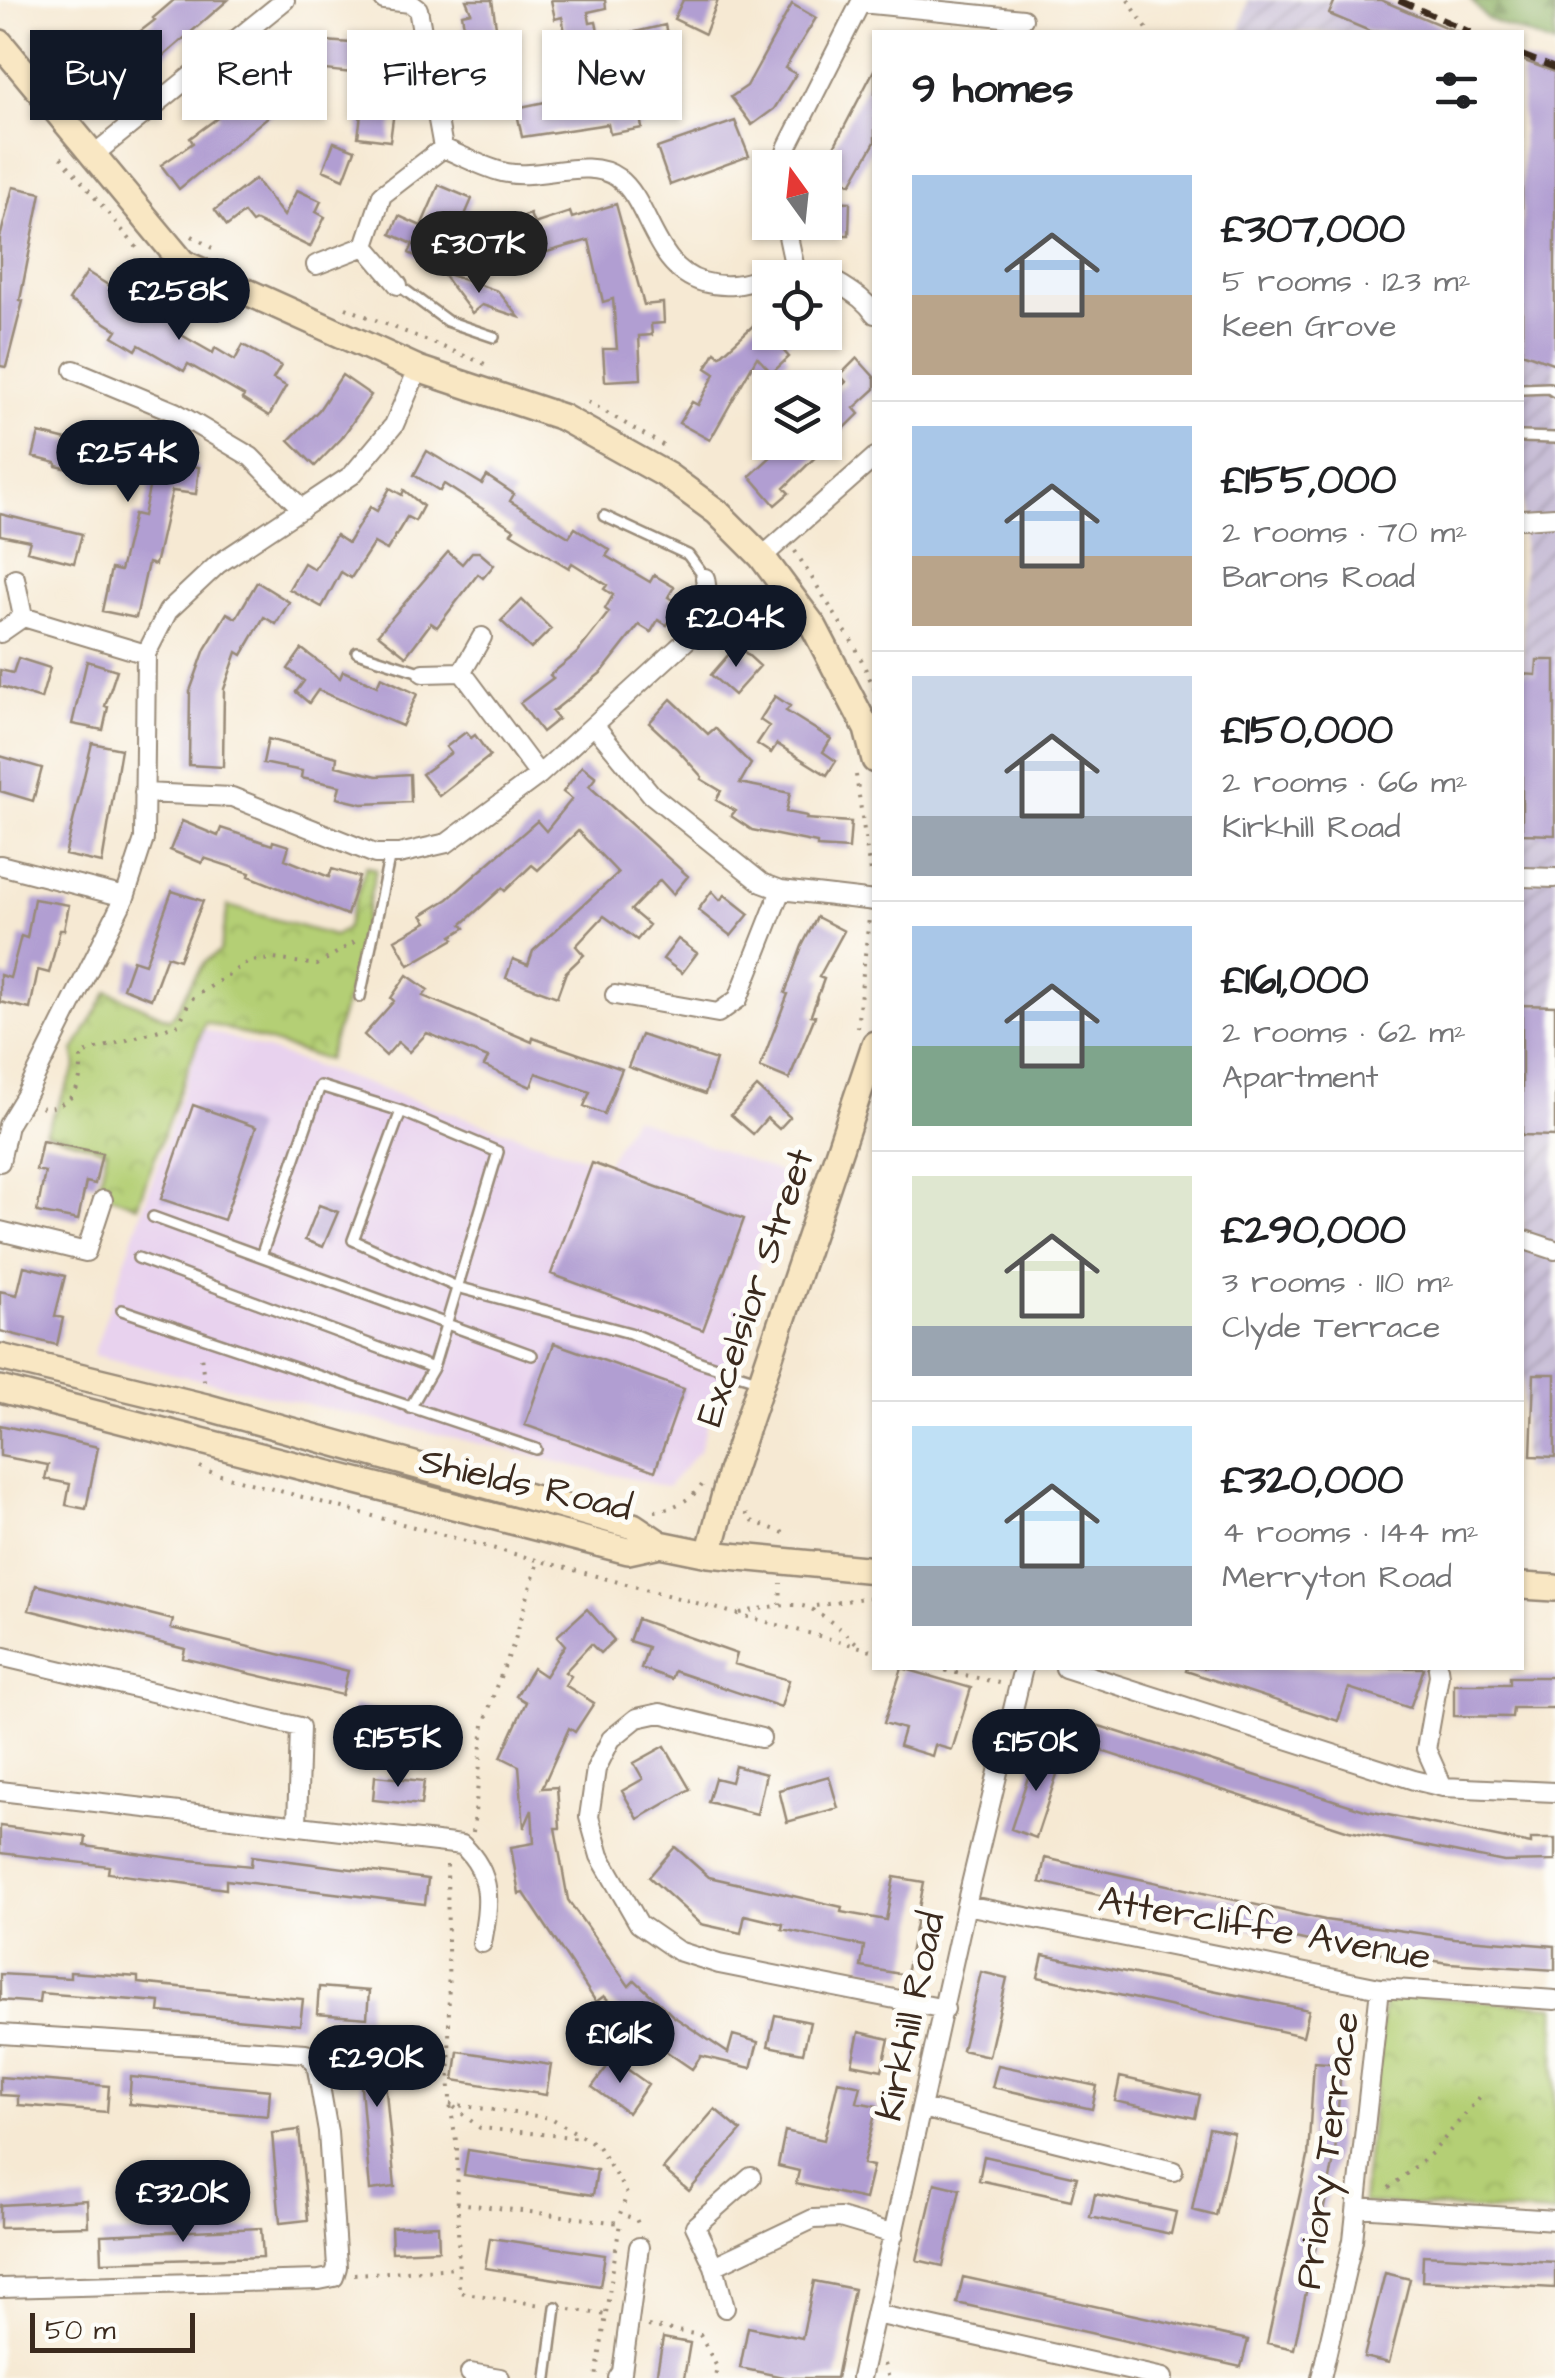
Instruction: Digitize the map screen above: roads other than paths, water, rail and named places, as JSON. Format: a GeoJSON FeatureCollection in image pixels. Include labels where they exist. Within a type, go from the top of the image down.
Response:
{"type":"FeatureCollection","features":[{"type":"Feature","properties":{"kind":"street"},"geometry":{"type":"LineString","coordinates":[[92,156],[285,0]]}},
{"type":"Feature","properties":{"kind":"street"},"geometry":{"type":"LineString","coordinates":[[384,0],[410,3],[418,9],[443,148]]}},
{"type":"Feature","properties":{"kind":"street"},"geometry":{"type":"LineString","coordinates":[[787,150],[861,2],[967,8],[1023,20]]}},
{"type":"Feature","properties":{"kind":"street"},"geometry":{"type":"LineString","coordinates":[[0,43],[183,263],[418,368],[562,417],[668,476],[717,512],[762,557],[814,627],[867,729],[864,760]]}},
{"type":"Feature","properties":{"kind":"street"},"geometry":{"type":"LineString","coordinates":[[365,246],[382,196],[443,148]]}},
{"type":"Feature","properties":{"kind":"street"},"geometry":{"type":"LineString","coordinates":[[443,148],[507,173],[604,169],[623,181],[670,261],[699,281],[733,287],[752,281]]}},
{"type":"Feature","properties":{"kind":"street"},"geometry":{"type":"LineString","coordinates":[[316,265],[365,246]]}},
{"type":"Feature","properties":{"kind":"street"},"geometry":{"type":"LineString","coordinates":[[365,246],[398,285]]}},
{"type":"Feature","properties":{"kind":"street"},"geometry":{"type":"LineString","coordinates":[[842,286],[864,299],[872,310]]}},
{"type":"Feature","properties":{"kind":"street"},"geometry":{"type":"LineString","coordinates":[[0,1162],[8,1125],[125,896],[144,838],[146,654],[168,612],[218,564],[352,475],[394,425],[418,368]]}},
{"type":"Feature","properties":{"kind":"street"},"geometry":{"type":"LineString","coordinates":[[74,370],[175,412],[250,456],[302,509]]}},
{"type":"Feature","properties":{"kind":"street"},"geometry":{"type":"LineString","coordinates":[[762,557],[872,460]]}},
{"type":"Feature","properties":{"kind":"street"},"geometry":{"type":"LineString","coordinates":[[1524,520],[1555,518]]}},
{"type":"Feature","properties":{"kind":"street"},"geometry":{"type":"LineString","coordinates":[[15,578],[23,617]]}},
{"type":"Feature","properties":{"kind":"street"},"geometry":{"type":"LineString","coordinates":[[705,578],[712,618]]}},
{"type":"Feature","properties":{"kind":"street"},"geometry":{"type":"LineString","coordinates":[[23,617],[146,654]]}},
{"type":"Feature","properties":{"kind":"street"},"geometry":{"type":"LineString","coordinates":[[0,633],[23,617]]}},
{"type":"Feature","properties":{"kind":"street"},"geometry":{"type":"LineString","coordinates":[[144,793],[232,797],[356,848],[390,854],[447,843],[538,775],[712,618]]}},
{"type":"Feature","properties":{"kind":"street"},"geometry":{"type":"LineString","coordinates":[[712,618],[747,628]]}},
{"type":"Feature","properties":{"kind":"street"},"geometry":{"type":"LineString","coordinates":[[462,672],[482,636]]}},
{"type":"Feature","properties":{"kind":"street"},"geometry":{"type":"LineString","coordinates":[[462,672],[538,775]]}},
{"type":"Feature","properties":{"kind":"street"},"geometry":{"type":"LineString","coordinates":[[424,673],[462,672]]}},
{"type":"Feature","properties":{"kind":"street"},"geometry":{"type":"LineString","coordinates":[[594,724],[652,795],[762,883],[781,890],[872,901]]}},
{"type":"Feature","properties":{"kind":"street"},"geometry":{"type":"LineString","coordinates":[[0,866],[125,896]]}},
{"type":"Feature","properties":{"kind":"street"},"geometry":{"type":"LineString","coordinates":[[1524,877],[1555,878]]}},
{"type":"Feature","properties":{"kind":"street"},"geometry":{"type":"LineString","coordinates":[[614,995],[718,1014],[738,999],[781,890]]}},
{"type":"Feature","properties":{"kind":"street","name":"Excelsior Street"},"geometry":{"type":"LineString","coordinates":[[709,1554],[864,1043]]}},
{"type":"Feature","properties":{"kind":"street"},"geometry":{"type":"LineString","coordinates":[[0,1231],[86,1252],[103,1200]]}},
{"type":"Feature","properties":{"kind":"street"},"geometry":{"type":"LineString","coordinates":[[1524,1239],[1555,1250]]}},
{"type":"Feature","properties":{"kind":"street","name":"Shields Road"},"geometry":{"type":"LineString","coordinates":[[0,1357],[206,1406],[633,1526],[660,1544]]}},
{"type":"Feature","properties":{"kind":"street","name":"Shields Road"},"geometry":{"type":"LineString","coordinates":[[0,1389],[628,1551],[660,1544]]}},
{"type":"Feature","properties":{"kind":"street"},"geometry":{"type":"LineString","coordinates":[[660,1544],[709,1554],[872,1570]]}},
{"type":"Feature","properties":{"kind":"street"},"geometry":{"type":"LineString","coordinates":[[1524,1586],[1555,1588]]}},
{"type":"Feature","properties":{"kind":"street"},"geometry":{"type":"LineString","coordinates":[[0,1656],[300,1727],[297,1826]]}},
{"type":"Feature","properties":{"kind":"street","name":"Kirkhill Road"},"geometry":{"type":"LineString","coordinates":[[861,2378],[1022,1670]]}},
{"type":"Feature","properties":{"kind":"street"},"geometry":{"type":"LineString","coordinates":[[1072,1670],[1443,1787],[1555,1792]]}},
{"type":"Feature","properties":{"kind":"street"},"geometry":{"type":"LineString","coordinates":[[1438,1670],[1426,1748],[1443,1787]]}},
{"type":"Feature","properties":{"kind":"street"},"geometry":{"type":"LineString","coordinates":[[761,1738],[660,1713],[637,1718],[611,1738],[596,1769],[589,1817],[600,1856],[640,1924],[678,1951],[719,1964],[945,2010]]}},
{"type":"Feature","properties":{"kind":"street"},"geometry":{"type":"LineString","coordinates":[[0,1791],[462,1845],[472,1855],[490,1898],[482,1944]]}},
{"type":"Feature","properties":{"kind":"street","name":"Attercliffe Avenue"},"geometry":{"type":"LineString","coordinates":[[966,1905],[1380,1988],[1555,2000]]}},
{"type":"Feature","properties":{"kind":"street","name":"Priory Terrace"},"geometry":{"type":"LineString","coordinates":[[1322,2378],[1365,2208],[1380,1988]]}},
{"type":"Feature","properties":{"kind":"street"},"geometry":{"type":"LineString","coordinates":[[0,2034],[306,2053],[316,2063],[328,2132],[338,2267],[334,2277],[319,2280],[0,2288]]}},
{"type":"Feature","properties":{"kind":"street"},"geometry":{"type":"LineString","coordinates":[[922,2108],[1173,2171]]}},
{"type":"Feature","properties":{"kind":"street"},"geometry":{"type":"LineString","coordinates":[[725,2308],[714,2266],[695,2226],[751,2177]]}},
{"type":"Feature","properties":{"kind":"street"},"geometry":{"type":"LineString","coordinates":[[1365,2208],[1555,2220]]}},
{"type":"Feature","properties":{"kind":"street"},"geometry":{"type":"LineString","coordinates":[[714,2266],[813,2219],[840,2218],[894,2234]]}},
{"type":"Feature","properties":{"kind":"street"},"geometry":{"type":"LineString","coordinates":[[618,2378],[631,2323],[640,2247]]}},
{"type":"Feature","properties":{"kind":"street"},"geometry":{"type":"LineString","coordinates":[[876,2314],[1102,2371],[1163,2378]]}},
{"type":"Feature","properties":{"kind":"street"},"geometry":{"type":"LineString","coordinates":[[470,2373],[500,2378]]}},
{"type":"Feature","properties":{"kind":"lane"},"geometry":{"type":"LineString","coordinates":[[398,285],[447,321],[494,336]]}},
{"type":"Feature","properties":{"kind":"lane"},"geometry":{"type":"LineString","coordinates":[[1524,389],[1549,388],[1555,392]]}},
{"type":"Feature","properties":{"kind":"lane"},"geometry":{"type":"LineString","coordinates":[[1524,437],[1555,438]]}},
{"type":"Feature","properties":{"kind":"lane"},"geometry":{"type":"LineString","coordinates":[[604,516],[688,555],[705,578]]}},
{"type":"Feature","properties":{"kind":"lane"},"geometry":{"type":"LineString","coordinates":[[357,652],[424,673]]}},
{"type":"Feature","properties":{"kind":"lane"},"geometry":{"type":"LineString","coordinates":[[360,997],[390,854]]}},
{"type":"Feature","properties":{"kind":"lane"},"geometry":{"type":"LineString","coordinates":[[260,1256],[320,1086],[401,1111],[498,1152],[433,1368],[410,1408]]}},
{"type":"Feature","properties":{"kind":"lane"},"geometry":{"type":"LineString","coordinates":[[401,1111],[353,1240],[457,1287],[630,1333],[762,1382]]}},
{"type":"Feature","properties":{"kind":"lane"},"geometry":{"type":"LineString","coordinates":[[153,1217],[532,1355]]}},
{"type":"Feature","properties":{"kind":"lane"},"geometry":{"type":"LineString","coordinates":[[138,1258],[433,1368]]}},
{"type":"Feature","properties":{"kind":"lane"},"geometry":{"type":"LineString","coordinates":[[122,1310],[536,1449]]}},
{"type":"Feature","properties":{"kind":"lane"},"geometry":{"type":"LineString","coordinates":[[548,2378],[556,2307]]}},
{"type":"Feature","properties":{"kind":"railway"},"geometry":{"type":"LineString","coordinates":[[1399,0],[1466,30]]}},
{"type":"Feature","properties":{"kind":"railway"},"geometry":{"type":"LineString","coordinates":[[1524,56],[1555,68]]}}]}
